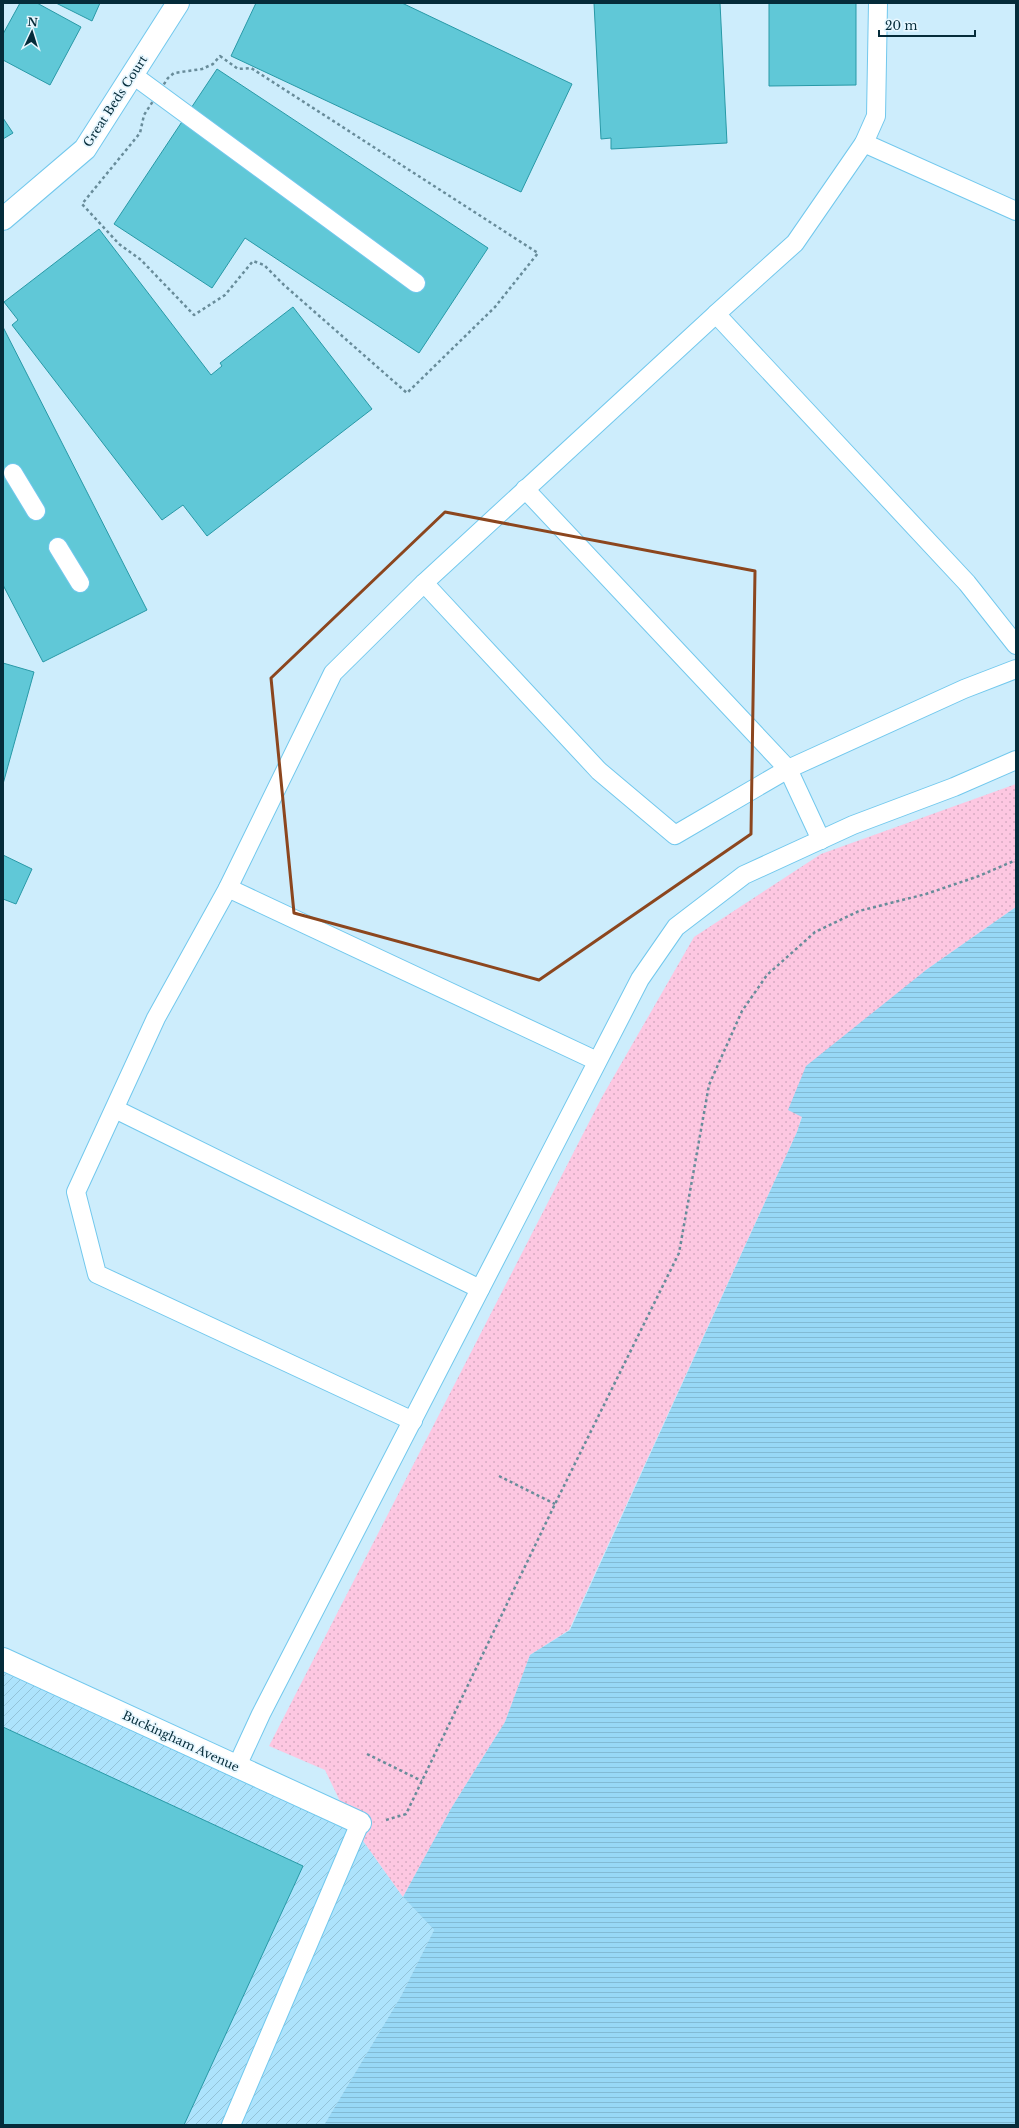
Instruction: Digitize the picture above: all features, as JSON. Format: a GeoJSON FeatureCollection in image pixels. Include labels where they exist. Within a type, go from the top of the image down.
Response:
{"type":"FeatureCollection","features":[{"type":"Feature","properties":{"kind":"street","name":"Great Beds Court"},"geometry":{"type":"LineString","coordinates":[[3,219],[85,149],[178,3]]}},
{"type":"Feature","properties":{"kind":"street","name":"Buckingham Avenue"},"geometry":{"type":"LineString","coordinates":[[3,1659],[360,1823]]}},
{"type":"Feature","properties":{"kind":"lane"},"geometry":{"type":"LineString","coordinates":[[413,1420],[97,1274],[76,1192],[156,1018],[228,888],[333,673],[424,583],[795,243],[864,143],[876,116],[878,3]]}},
{"type":"Feature","properties":{"kind":"lane"},"geometry":{"type":"LineString","coordinates":[[133,75],[416,283]]}},
{"type":"Feature","properties":{"kind":"lane"},"geometry":{"type":"LineString","coordinates":[[864,143],[1016,211]]}},
{"type":"Feature","properties":{"kind":"lane"},"geometry":{"type":"LineString","coordinates":[[716,314],[968,584],[1016,645]]}},
{"type":"Feature","properties":{"kind":"lane"},"geometry":{"type":"LineString","coordinates":[[13,473],[36,511]]}},
{"type":"Feature","properties":{"kind":"lane"},"geometry":{"type":"LineString","coordinates":[[525,489],[788,769],[821,840]]}},
{"type":"Feature","properties":{"kind":"lane"},"geometry":{"type":"LineString","coordinates":[[58,547],[80,583]]}},
{"type":"Feature","properties":{"kind":"lane"},"geometry":{"type":"LineString","coordinates":[[424,583],[599,770],[675,835],[788,769],[964,689],[1016,669]]}},
{"type":"Feature","properties":{"kind":"lane"},"geometry":{"type":"LineString","coordinates":[[237,1766],[261,1714],[597,1061],[640,979],[676,926],[744,875],[853,825],[954,787],[1016,760]]}},
{"type":"Feature","properties":{"kind":"lane"},"geometry":{"type":"LineString","coordinates":[[228,888],[597,1061]]}},
{"type":"Feature","properties":{"kind":"lane"},"geometry":{"type":"LineString","coordinates":[[115,1109],[480,1289]]}},
{"type":"Feature","properties":{"kind":"lane"},"geometry":{"type":"LineString","coordinates":[[231,2125],[360,1823]]}},
{"type":"Feature","properties":{"kind":"path"},"geometry":{"type":"LineString","coordinates":[[360,1823],[388,1820],[406,1814],[555,1504],[679,1253],[709,1085],[742,1012],[767,975],[810,937],[828,926],[859,911],[926,894],[973,879],[1016,860]]}},
{"type":"Feature","properties":{"kind":"path"},"geometry":{"type":"LineString","coordinates":[[499,1476],[555,1504]]}},
{"type":"Feature","properties":{"kind":"path"},"geometry":{"type":"LineString","coordinates":[[367,1754],[422,1781]]}},
{"type":"Feature","properties":{"kind":"highlighted area"},"geometry":{"type":"Polygon","coordinates":[[[445,512],[755,571],[751,834],[539,980],[294,913],[271,678],[445,512]]]}},
{"type":"Feature","properties":{"kind":"shaded area"},"geometry":{"type":"Polygon","coordinates":[[[1016,784],[1016,907],[926,970],[802,1116],[797,1132],[569,1630],[530,1655],[505,1722],[452,1807],[403,1897],[351,1824],[325,1770],[269,1746],[602,1097],[694,937],[821,854],[1016,784]]]}},
{"type":"Feature","properties":{"kind":"shaded area"},"geometry":{"type":"Polygon","coordinates":[[[1016,907],[1016,2125],[324,2125],[401,1996],[434,1930],[403,1897],[452,1807],[505,1722],[530,1655],[570,1630],[797,1132],[802,1117],[788,1110],[806,1066],[926,970],[1016,907]]]}},
{"type":"Feature","properties":{"kind":"shaded area"},"geometry":{"type":"Polygon","coordinates":[[[3,1659],[351,1824],[403,1897],[434,1930],[401,1996],[324,2125],[3,2125],[3,1659]]]}},
{"type":"Feature","properties":{"kind":"building"},"geometry":{"type":"Polygon","coordinates":[[[20,3],[37,3],[81,27],[50,85],[3,60],[3,34],[20,3]]]}},
{"type":"Feature","properties":{"kind":"building"},"geometry":{"type":"Polygon","coordinates":[[[56,3],[100,3],[92,21],[56,3]]]}},
{"type":"Feature","properties":{"kind":"building"},"geometry":{"type":"Polygon","coordinates":[[[256,3],[402,3],[572,84],[521,192],[231,56],[256,3]]]}},
{"type":"Feature","properties":{"kind":"building"},"geometry":{"type":"Polygon","coordinates":[[[594,3],[720,3],[727,143],[611,149],[611,138],[601,139],[594,3]]]}},
{"type":"Feature","properties":{"kind":"building"},"geometry":{"type":"Polygon","coordinates":[[[769,3],[856,3],[856,85],[769,86],[769,3]]]}},
{"type":"Feature","properties":{"kind":"building"},"geometry":{"type":"Polygon","coordinates":[[[217,69],[488,248],[419,353],[245,238],[212,288],[114,224],[217,69]]]}},
{"type":"Feature","properties":{"kind":"building"},"geometry":{"type":"Polygon","coordinates":[[[3,118],[13,133],[3,139],[3,118]]]}},
{"type":"Feature","properties":{"kind":"building"},"geometry":{"type":"Polygon","coordinates":[[[99,229],[211,375],[222,366],[220,363],[293,307],[372,409],[207,536],[183,505],[162,520],[12,325],[18,320],[4,302],[99,229]]]}},
{"type":"Feature","properties":{"kind":"building"},"geometry":{"type":"Polygon","coordinates":[[[3,327],[147,610],[43,662],[3,585],[3,327]]]}},
{"type":"Feature","properties":{"kind":"building"},"geometry":{"type":"Polygon","coordinates":[[[3,663],[34,672],[3,784],[3,663]]]}},
{"type":"Feature","properties":{"kind":"building"},"geometry":{"type":"Polygon","coordinates":[[[3,855],[32,869],[16,904],[3,899],[3,855]]]}},
{"type":"Feature","properties":{"kind":"building"},"geometry":{"type":"Polygon","coordinates":[[[3,1727],[303,1866],[184,2125],[3,2125],[3,1727]]]}}]}
